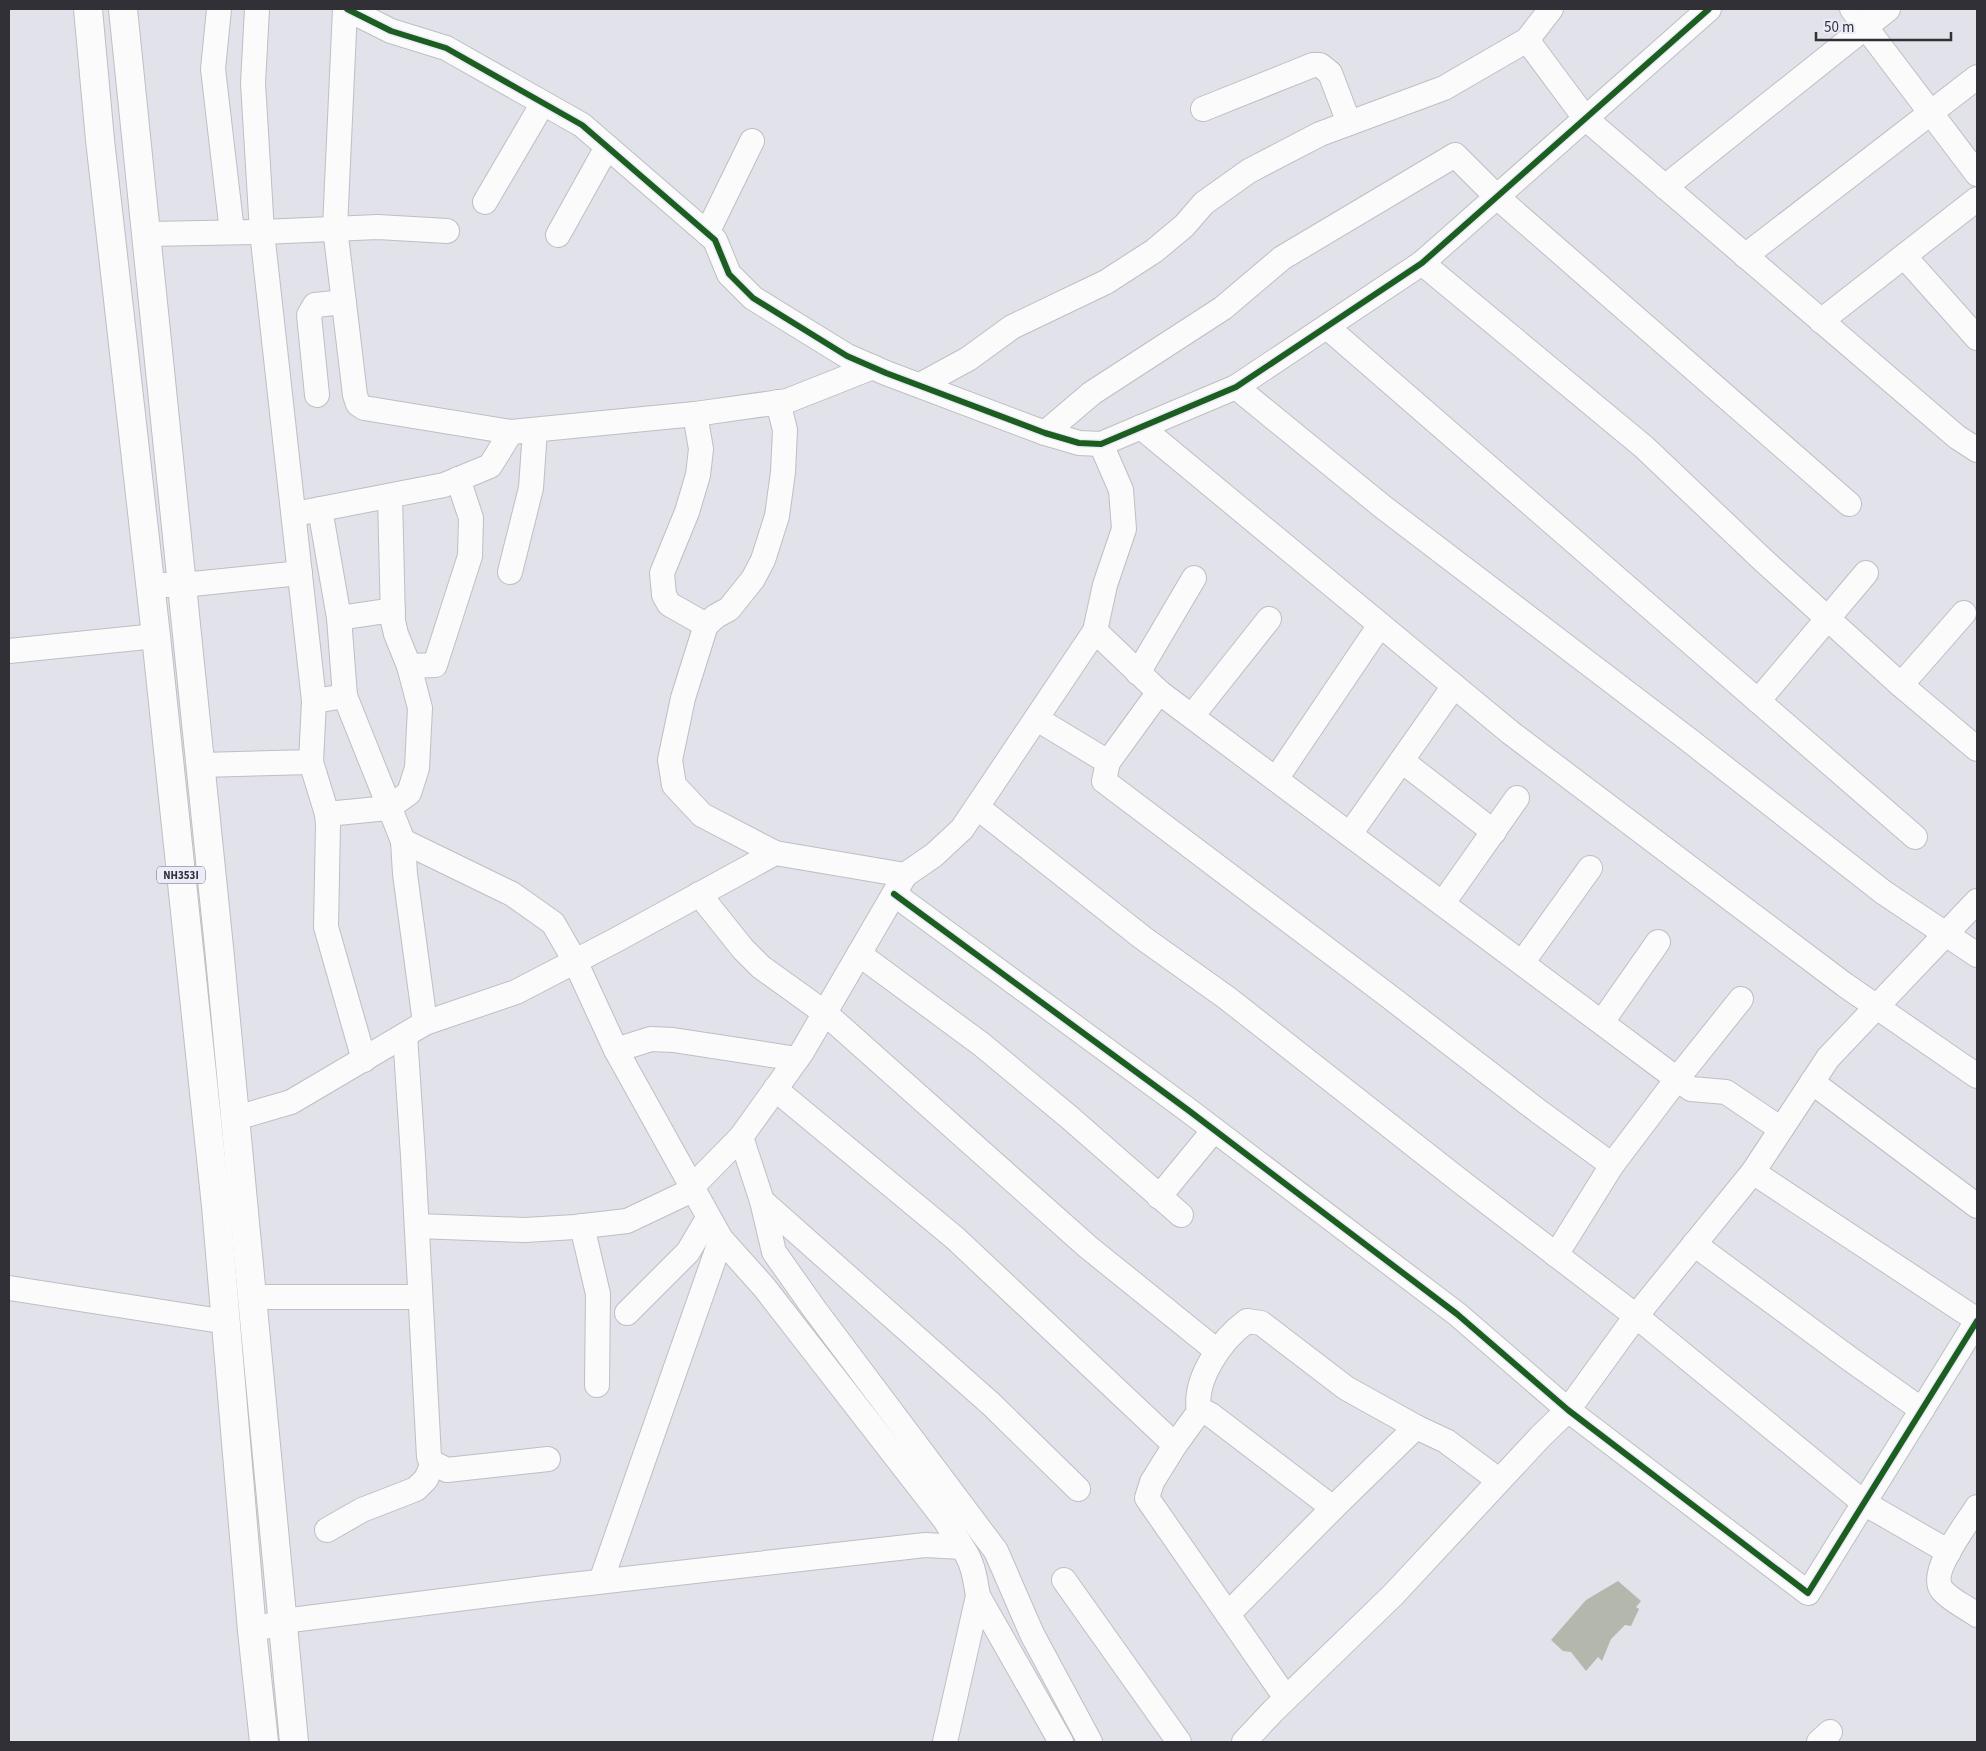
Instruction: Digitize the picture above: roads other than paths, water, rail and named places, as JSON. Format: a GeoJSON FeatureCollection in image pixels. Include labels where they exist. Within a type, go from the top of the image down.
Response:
{"type":"FeatureCollection","features":[{"type":"Feature","properties":{"kind":"highway","name":"NH353I"},"geometry":{"type":"LineString","coordinates":[[88,9],[151,585],[227,1322],[252,1631],[264,1742]]}},
{"type":"Feature","properties":{"kind":"highway","name":"NH353I"},"geometry":{"type":"LineString","coordinates":[[123,9],[254,1296],[294,1742]]}},
{"type":"Feature","properties":{"kind":"street"},"geometry":{"type":"LineString","coordinates":[[219,9],[213,69],[232,232]]}},
{"type":"Feature","properties":{"kind":"street"},"geometry":{"type":"LineString","coordinates":[[257,9],[253,83],[262,232],[295,514],[314,701],[311,762],[327,814],[329,835],[326,928],[364,1060]]}},
{"type":"Feature","properties":{"kind":"street"},"geometry":{"type":"LineString","coordinates":[[873,367],[787,401],[695,414],[512,432],[364,408],[358,404],[354,396],[335,228],[346,9],[391,31],[446,48],[582,125],[715,240],[729,274],[752,298],[847,356],[1045,433],[1079,443],[1101,444],[1236,387],[1422,263],[1709,9]]}},
{"type":"Feature","properties":{"kind":"street"},"geometry":{"type":"LineString","coordinates":[[920,385],[968,359],[1012,327],[1114,277],[1154,251],[1184,226],[1204,203],[1249,171],[1320,134],[1444,88],[1527,40],[1552,9]]}},
{"type":"Feature","properties":{"kind":"street"},"geometry":{"type":"LineString","coordinates":[[1665,187],[1859,18],[1888,9]]}},
{"type":"Feature","properties":{"kind":"street"},"geometry":{"type":"LineString","coordinates":[[1859,18],[1977,174]]}},
{"type":"Feature","properties":{"kind":"street"},"geometry":{"type":"LineString","coordinates":[[1527,40],[1585,118],[1821,322],[1957,437],[1977,450]]}},
{"type":"Feature","properties":{"kind":"street"},"geometry":{"type":"LineString","coordinates":[[1202,109],[1313,65],[1320,65],[1330,73],[1349,123]]}},
{"type":"Feature","properties":{"kind":"street"},"geometry":{"type":"LineString","coordinates":[[1745,256],[1977,76]]}},
{"type":"Feature","properties":{"kind":"street"},"geometry":{"type":"LineString","coordinates":[[485,202],[543,103]]}},
{"type":"Feature","properties":{"kind":"street"},"geometry":{"type":"LineString","coordinates":[[707,233],[752,141]]}},
{"type":"Feature","properties":{"kind":"street"},"geometry":{"type":"LineString","coordinates":[[558,235],[607,147]]}},
{"type":"Feature","properties":{"kind":"street"},"geometry":{"type":"LineString","coordinates":[[1045,433],[1092,393],[1223,308],[1282,258],[1455,155],[1498,196],[1849,504]]}},
{"type":"Feature","properties":{"kind":"street"},"geometry":{"type":"LineString","coordinates":[[1821,322],[1977,199]]}},
{"type":"Feature","properties":{"kind":"street"},"geometry":{"type":"LineString","coordinates":[[147,234],[378,227],[447,230]]}},
{"type":"Feature","properties":{"kind":"street"},"geometry":{"type":"LineString","coordinates":[[1904,256],[1977,338]]}},
{"type":"Feature","properties":{"kind":"street"},"geometry":{"type":"LineString","coordinates":[[1422,263],[1644,448],[1901,685],[1977,749]]}},
{"type":"Feature","properties":{"kind":"street"},"geometry":{"type":"LineString","coordinates":[[317,395],[309,315],[315,305],[344,302]]}},
{"type":"Feature","properties":{"kind":"street"},"geometry":{"type":"LineString","coordinates":[[1326,327],[1915,837]]}},
{"type":"Feature","properties":{"kind":"street"},"geometry":{"type":"LineString","coordinates":[[1236,387],[1383,507],[1690,740],[1884,892],[1977,954]]}},
{"type":"Feature","properties":{"kind":"street"},"geometry":{"type":"LineString","coordinates":[[778,402],[785,430],[783,472],[777,516],[763,560],[753,579],[728,609],[706,624],[683,698],[670,760],[674,785],[702,815],[775,853],[900,884],[1214,1130],[1457,1314],[1568,1410],[1808,1593],[1977,1320],[1753,1172]]}},
{"type":"Feature","properties":{"kind":"street"},"geometry":{"type":"LineString","coordinates":[[695,414],[701,449],[698,475],[687,512],[662,573],[664,595],[669,604],[706,624]]}},
{"type":"Feature","properties":{"kind":"street"},"geometry":{"type":"LineString","coordinates":[[1141,427],[1527,745],[1845,985],[1977,1076]]}},
{"type":"Feature","properties":{"kind":"street"},"geometry":{"type":"LineString","coordinates":[[510,572],[531,488],[535,430]]}},
{"type":"Feature","properties":{"kind":"street"},"geometry":{"type":"LineString","coordinates":[[295,514],[444,485],[490,466],[512,432]]}},
{"type":"Feature","properties":{"kind":"street"},"geometry":{"type":"LineString","coordinates":[[417,1226],[525,1230],[627,1221],[686,1193],[740,1137],[797,1059],[900,884],[962,829],[1095,631],[1105,585],[1124,529],[1121,490],[1101,444]]}},
{"type":"Feature","properties":{"kind":"street"},"geometry":{"type":"LineString","coordinates":[[409,666],[435,665],[470,556],[471,518],[458,479]]}},
{"type":"Feature","properties":{"kind":"street"},"geometry":{"type":"LineString","coordinates":[[327,814],[388,808],[409,794],[417,768],[420,708],[409,666],[396,634],[393,610],[390,496]]}},
{"type":"Feature","properties":{"kind":"street"},"geometry":{"type":"LineString","coordinates":[[320,509],[339,618],[345,696],[388,808],[403,841],[405,874],[426,1022]]}},
{"type":"Feature","properties":{"kind":"street"},"geometry":{"type":"LineString","coordinates":[[151,585],[183,585],[300,573]]}},
{"type":"Feature","properties":{"kind":"street"},"geometry":{"type":"LineString","coordinates":[[1758,701],[1866,573]]}},
{"type":"Feature","properties":{"kind":"street"},"geometry":{"type":"LineString","coordinates":[[1138,673],[1194,578]]}},
{"type":"Feature","properties":{"kind":"street"},"geometry":{"type":"LineString","coordinates":[[339,618],[393,610]]}},
{"type":"Feature","properties":{"kind":"street"},"geometry":{"type":"LineString","coordinates":[[1901,685],[1964,613]]}},
{"type":"Feature","properties":{"kind":"street"},"geometry":{"type":"LineString","coordinates":[[1192,716],[1269,619]]}},
{"type":"Feature","properties":{"kind":"street"},"geometry":{"type":"LineString","coordinates":[[1276,779],[1380,625]]}},
{"type":"Feature","properties":{"kind":"street"},"geometry":{"type":"LineString","coordinates":[[1095,631],[1159,692],[1677,1079],[1691,1088],[1726,1092],[1781,1129]]}},
{"type":"Feature","properties":{"kind":"street"},"geometry":{"type":"LineString","coordinates":[[9,651],[156,636]]}},
{"type":"Feature","properties":{"kind":"street"},"geometry":{"type":"LineString","coordinates":[[1350,834],[1454,686]]}},
{"type":"Feature","properties":{"kind":"street"},"geometry":{"type":"LineString","coordinates":[[1159,692],[1108,762],[1104,781],[1538,1111],[1612,1165]]}},
{"type":"Feature","properties":{"kind":"street"},"geometry":{"type":"LineString","coordinates":[[314,701],[345,696]]}},
{"type":"Feature","properties":{"kind":"street"},"geometry":{"type":"LineString","coordinates":[[1036,719],[1108,762]]}},
{"type":"Feature","properties":{"kind":"street"},"geometry":{"type":"LineString","coordinates":[[1402,760],[1494,832]]}},
{"type":"Feature","properties":{"kind":"street"},"geometry":{"type":"LineString","coordinates":[[201,765],[311,762]]}},
{"type":"Feature","properties":{"kind":"street"},"geometry":{"type":"LineString","coordinates":[[1443,904],[1517,798]]}},
{"type":"Feature","properties":{"kind":"street"},"geometry":{"type":"LineString","coordinates":[[977,807],[1143,938],[1235,1004],[1636,1316],[1864,1503],[1949,1552]]}},
{"type":"Feature","properties":{"kind":"street"},"geometry":{"type":"LineString","coordinates":[[403,841],[512,894],[553,923],[575,962],[616,1050],[708,1218],[721,1238],[770,1294],[945,1520],[969,1556],[978,1596],[1061,1742]]}},
{"type":"Feature","properties":{"kind":"street"},"geometry":{"type":"LineString","coordinates":[[236,1118],[291,1102],[426,1022],[516,992],[775,853]]}},
{"type":"Feature","properties":{"kind":"street"},"geometry":{"type":"LineString","coordinates":[[1522,963],[1590,868]]}},
{"type":"Feature","properties":{"kind":"street"},"geometry":{"type":"LineString","coordinates":[[699,894],[753,959],[825,1013],[1088,1247],[1217,1351]]}},
{"type":"Feature","properties":{"kind":"street"},"geometry":{"type":"LineString","coordinates":[[1244,1742],[1286,1698],[1393,1595],[1541,1436],[1568,1410],[1636,1316],[1753,1172],[1828,1058],[1977,901]]}},
{"type":"Feature","properties":{"kind":"street"},"geometry":{"type":"LineString","coordinates":[[1602,1022],[1658,942]]}},
{"type":"Feature","properties":{"kind":"street"},"geometry":{"type":"LineString","coordinates":[[859,954],[981,1044],[1070,1117],[1181,1215]]}},
{"type":"Feature","properties":{"kind":"street"},"geometry":{"type":"LineString","coordinates":[[1556,1254],[1612,1165],[1741,999]]}},
{"type":"Feature","properties":{"kind":"street"},"geometry":{"type":"LineString","coordinates":[[404,1035],[417,1226],[429,1456],[433,1463],[447,1470],[548,1459]]}},
{"type":"Feature","properties":{"kind":"street"},"geometry":{"type":"LineString","coordinates":[[616,1050],[651,1039],[797,1059]]}},
{"type":"Feature","properties":{"kind":"street"},"geometry":{"type":"LineString","coordinates":[[1812,1082],[1977,1206]]}},
{"type":"Feature","properties":{"kind":"street"},"geometry":{"type":"LineString","coordinates":[[776,1089],[955,1238],[1174,1445]]}},
{"type":"Feature","properties":{"kind":"street"},"geometry":{"type":"LineString","coordinates":[[1159,1197],[1214,1130]]}},
{"type":"Feature","properties":{"kind":"street"},"geometry":{"type":"LineString","coordinates":[[740,1137],[762,1201],[774,1252],[821,1318],[996,1551],[1032,1634],[1090,1742]]}},
{"type":"Feature","properties":{"kind":"street"},"geometry":{"type":"LineString","coordinates":[[762,1201],[991,1404],[1078,1490]]}},
{"type":"Feature","properties":{"kind":"street"},"geometry":{"type":"LineString","coordinates":[[628,1313],[688,1252],[708,1218]]}},
{"type":"Feature","properties":{"kind":"street"},"geometry":{"type":"LineString","coordinates":[[582,1226],[598,1294],[597,1385]]}},
{"type":"Feature","properties":{"kind":"street"},"geometry":{"type":"LineString","coordinates":[[601,1581],[721,1238]]}},
{"type":"Feature","properties":{"kind":"street"},"geometry":{"type":"LineString","coordinates":[[1694,1244],[1850,1360],[1922,1410]]}},
{"type":"Feature","properties":{"kind":"street"},"geometry":{"type":"LineString","coordinates":[[9,1288],[227,1322]]}},
{"type":"Feature","properties":{"kind":"street"},"geometry":{"type":"LineString","coordinates":[[254,1296],[420,1296]]}},
{"type":"Feature","properties":{"kind":"street"},"geometry":{"type":"LineString","coordinates":[[1286,1698],[1147,1498],[1152,1482],[1174,1445],[1199,1412],[1197,1401],[1200,1385],[1217,1351],[1234,1330],[1247,1320],[1261,1323],[1346,1388],[1416,1427],[1446,1441],[1489,1473]]}},
{"type":"Feature","properties":{"kind":"street"},"geometry":{"type":"LineString","coordinates":[[1199,1412],[1211,1415],[1333,1508]]}},
{"type":"Feature","properties":{"kind":"street"},"geometry":{"type":"LineString","coordinates":[[1228,1614],[1416,1427]]}},
{"type":"Feature","properties":{"kind":"street"},"geometry":{"type":"LineString","coordinates":[[326,1530],[362,1510],[416,1489],[426,1479],[433,1463]]}},
{"type":"Feature","properties":{"kind":"street"},"geometry":{"type":"LineString","coordinates":[[1977,1507],[1941,1564],[1938,1578],[1940,1588],[1947,1595],[1977,1615]]}},
{"type":"Feature","properties":{"kind":"street"},"geometry":{"type":"LineString","coordinates":[[252,1631],[283,1621],[601,1581],[924,1545],[962,1547]]}},
{"type":"Feature","properties":{"kind":"street"},"geometry":{"type":"LineString","coordinates":[[1064,1580],[1179,1742]]}},
{"type":"Feature","properties":{"kind":"street"},"geometry":{"type":"LineString","coordinates":[[945,1742],[978,1596]]}}]}
